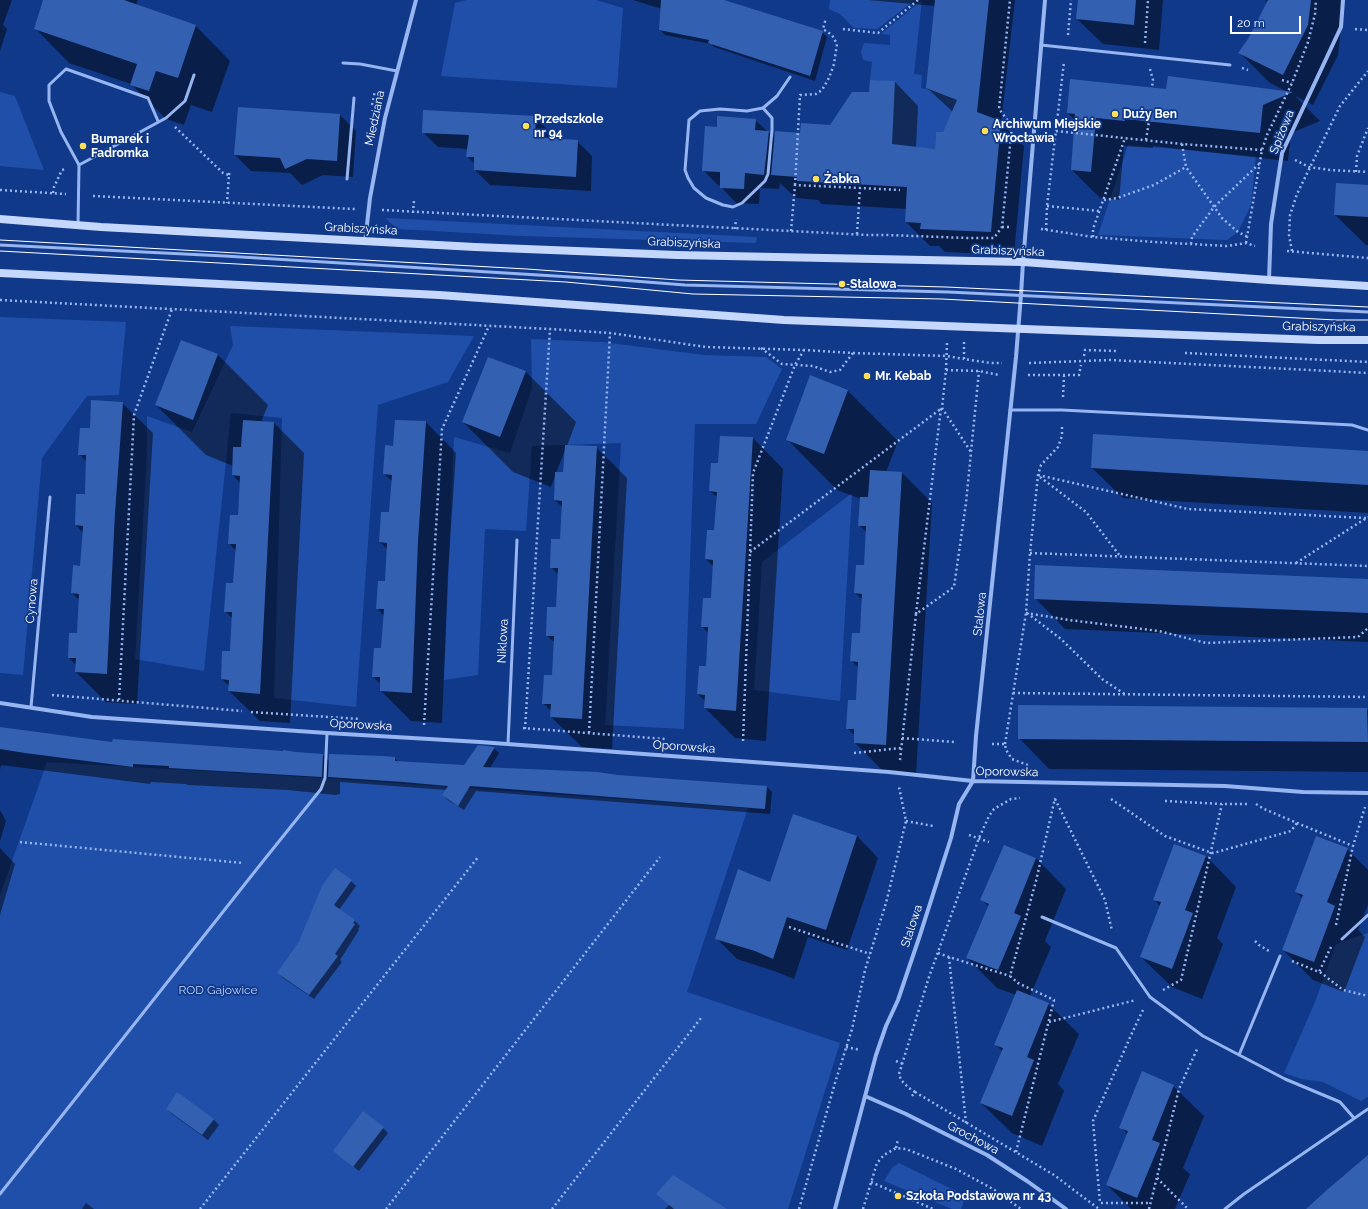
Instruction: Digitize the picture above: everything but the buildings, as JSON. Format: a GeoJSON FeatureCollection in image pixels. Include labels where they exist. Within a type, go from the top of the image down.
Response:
{"type":"FeatureCollection","features":[{"type":"Feature","properties":{"kind":"main road","name":"Grabiszyńska"},"geometry":{"type":"LineString","coordinates":[[0,219],[78,226],[365,242],[677,255],[1022,262],[1368,286]]}},
{"type":"Feature","properties":{"kind":"main road","name":"Grabiszyńska"},"geometry":{"type":"LineString","coordinates":[[0,273],[439,296],[784,320],[1318,340],[1368,340]]}},
{"type":"Feature","properties":{"kind":"street","name":"Miedziana"},"geometry":{"type":"LineString","coordinates":[[365,242],[370,198],[385,118],[396,71],[416,0]]}},
{"type":"Feature","properties":{"kind":"street","name":"Stalowa"},"geometry":{"type":"LineString","coordinates":[[835,1209],[878,1047],[898,1000],[920,935],[951,838],[959,804],[973,781],[1022,295],[1022,262],[1045,0]]}},
{"type":"Feature","properties":{"kind":"street","name":"Spiżowa"},"geometry":{"type":"LineString","coordinates":[[1269,280],[1271,224],[1282,153],[1341,27],[1343,0]]}},
{"type":"Feature","properties":{"kind":"street","name":"Oporowska"},"geometry":{"type":"LineString","coordinates":[[0,703],[92,717],[508,744],[889,772],[973,781],[1225,786],[1303,792],[1368,793]]}},
{"type":"Feature","properties":{"kind":"street","name":"Grochowa"},"geometry":{"type":"LineString","coordinates":[[865,1096],[906,1114],[987,1155],[1066,1209]]}},
{"type":"Feature","properties":{"kind":"lane"},"geometry":{"type":"LineString","coordinates":[[1041,45],[1230,65]]}},
{"type":"Feature","properties":{"kind":"lane"},"geometry":{"type":"LineString","coordinates":[[343,63],[360,64],[396,71]]}},
{"type":"Feature","properties":{"kind":"lane"},"geometry":{"type":"LineString","coordinates":[[78,226],[79,165],[61,132],[49,101],[49,84],[66,69],[148,98],[158,121]]}},
{"type":"Feature","properties":{"kind":"lane"},"geometry":{"type":"LineString","coordinates":[[79,165],[166,118],[185,101],[194,75]]}},
{"type":"Feature","properties":{"kind":"lane"},"geometry":{"type":"LineString","coordinates":[[763,108],[772,118],[768,174],[765,181],[742,203],[733,207],[723,206],[706,198],[694,188],[685,170],[689,120],[700,111],[720,109],[748,111],[763,108],[777,96],[790,77]]}},
{"type":"Feature","properties":{"kind":"lane"},"geometry":{"type":"LineString","coordinates":[[347,179],[354,98]]}},
{"type":"Feature","properties":{"kind":"lane"},"geometry":{"type":"LineString","coordinates":[[0,245],[225,256],[686,285],[1022,295],[1236,307],[1368,312]]}},
{"type":"Feature","properties":{"kind":"lane"},"geometry":{"type":"LineString","coordinates":[[1010,410],[1070,411],[1352,425],[1368,430]]}},
{"type":"Feature","properties":{"kind":"lane","name":"Cynowa"},"geometry":{"type":"LineString","coordinates":[[31,707],[50,497]]}},
{"type":"Feature","properties":{"kind":"lane","name":"Niklowa"},"geometry":{"type":"LineString","coordinates":[[508,744],[517,540]]}},
{"type":"Feature","properties":{"kind":"lane"},"geometry":{"type":"LineString","coordinates":[[0,1194],[321,789],[325,778],[327,733]]}},
{"type":"Feature","properties":{"kind":"lane"},"geometry":{"type":"LineString","coordinates":[[1342,940],[1368,916]]}},
{"type":"Feature","properties":{"kind":"lane"},"geometry":{"type":"LineString","coordinates":[[1042,917],[1116,948],[1150,997],[1203,1036],[1285,1079],[1340,1102],[1354,1118]]}},
{"type":"Feature","properties":{"kind":"lane"},"geometry":{"type":"LineString","coordinates":[[1240,1055],[1280,956]]}},
{"type":"Feature","properties":{"kind":"lane"},"geometry":{"type":"LineString","coordinates":[[1225,1209],[1244,1194],[1368,1109]]}},
{"type":"Feature","properties":{"kind":"path"},"geometry":{"type":"LineString","coordinates":[[843,29],[878,32],[918,0]]}},
{"type":"Feature","properties":{"kind":"path"},"geometry":{"type":"LineString","coordinates":[[380,210],[791,231],[951,238],[994,238],[1002,226],[1012,126],[999,109],[1010,0]]}},
{"type":"Feature","properties":{"kind":"path"},"geometry":{"type":"LineString","coordinates":[[1046,230],[1047,206],[1071,0]]}},
{"type":"Feature","properties":{"kind":"path"},"geometry":{"type":"LineString","coordinates":[[1246,243],[1262,150],[1267,135],[1292,83],[1308,42],[1315,14],[1316,0]]}},
{"type":"Feature","properties":{"kind":"path"},"geometry":{"type":"LineString","coordinates":[[791,231],[800,95],[816,94],[822,90],[829,78],[834,64],[837,44],[832,35],[823,29],[826,18]]}},
{"type":"Feature","properties":{"kind":"path"},"geometry":{"type":"LineString","coordinates":[[1292,251],[1290,215],[1297,194],[1340,106],[1368,71]]}},
{"type":"Feature","properties":{"kind":"path"},"geometry":{"type":"LineString","coordinates":[[1282,80],[1292,83]]}},
{"type":"Feature","properties":{"kind":"path"},"geometry":{"type":"LineString","coordinates":[[166,118],[223,173],[229,175]]}},
{"type":"Feature","properties":{"kind":"path"},"geometry":{"type":"LineString","coordinates":[[1146,140],[1148,121]]}},
{"type":"Feature","properties":{"kind":"path"},"geometry":{"type":"LineString","coordinates":[[1356,172],[1357,156],[1368,128]]}},
{"type":"Feature","properties":{"kind":"path"},"geometry":{"type":"LineString","coordinates":[[1056,131],[1182,144],[1262,150]]}},
{"type":"Feature","properties":{"kind":"path"},"geometry":{"type":"LineString","coordinates":[[1093,237],[1093,229],[1126,138]]}},
{"type":"Feature","properties":{"kind":"path"},"geometry":{"type":"LineString","coordinates":[[1182,144],[1186,167],[1214,207],[1222,218],[1238,232],[1248,237]]}},
{"type":"Feature","properties":{"kind":"path"},"geometry":{"type":"LineString","coordinates":[[1292,159],[1309,167],[1330,170],[1368,172]]}},
{"type":"Feature","properties":{"kind":"path"},"geometry":{"type":"LineString","coordinates":[[1190,244],[1192,237],[1214,207],[1260,163]]}},
{"type":"Feature","properties":{"kind":"path"},"geometry":{"type":"LineString","coordinates":[[53,193],[54,187],[62,170],[79,165]]}},
{"type":"Feature","properties":{"kind":"path"},"geometry":{"type":"LineString","coordinates":[[1104,200],[1117,198],[1154,185],[1186,167]]}},
{"type":"Feature","properties":{"kind":"path"},"geometry":{"type":"LineString","coordinates":[[228,203],[230,170]]}},
{"type":"Feature","properties":{"kind":"path"},"geometry":{"type":"LineString","coordinates":[[795,185],[900,190]]}},
{"type":"Feature","properties":{"kind":"path"},"geometry":{"type":"LineString","coordinates":[[857,234],[860,188]]}},
{"type":"Feature","properties":{"kind":"path"},"geometry":{"type":"LineString","coordinates":[[0,190],[67,194]]}},
{"type":"Feature","properties":{"kind":"path"},"geometry":{"type":"LineString","coordinates":[[88,195],[358,209]]}},
{"type":"Feature","properties":{"kind":"path"},"geometry":{"type":"LineString","coordinates":[[413,212],[414,200]]}},
{"type":"Feature","properties":{"kind":"path"},"geometry":{"type":"LineString","coordinates":[[1047,206],[1100,211]]}},
{"type":"Feature","properties":{"kind":"path"},"geometry":{"type":"LineString","coordinates":[[1002,226],[1010,228]]}},
{"type":"Feature","properties":{"kind":"path"},"geometry":{"type":"LineString","coordinates":[[1041,230],[1093,237],[1228,246],[1246,243],[1255,246]]}},
{"type":"Feature","properties":{"kind":"path"},"geometry":{"type":"LineString","coordinates":[[951,238],[951,243]]}},
{"type":"Feature","properties":{"kind":"path"},"geometry":{"type":"LineString","coordinates":[[1287,251],[1368,258]]}},
{"type":"Feature","properties":{"kind":"path"},"geometry":{"type":"LineString","coordinates":[[0,300],[550,329],[610,334],[706,347],[947,356],[991,363]]}},
{"type":"Feature","properties":{"kind":"path"},"geometry":{"type":"LineString","coordinates":[[119,700],[134,415],[172,309]]}},
{"type":"Feature","properties":{"kind":"path"},"geometry":{"type":"LineString","coordinates":[[416,724],[424,725],[442,429],[489,326]]}},
{"type":"Feature","properties":{"kind":"path"},"geometry":{"type":"LineString","coordinates":[[550,329],[525,729],[673,740]]}},
{"type":"Feature","properties":{"kind":"path"},"geometry":{"type":"LineString","coordinates":[[589,733],[610,334]]}},
{"type":"Feature","properties":{"kind":"path"},"geometry":{"type":"LineString","coordinates":[[899,764],[942,408],[947,341]]}},
{"type":"Feature","properties":{"kind":"path"},"geometry":{"type":"LineString","coordinates":[[964,342],[964,359]]}},
{"type":"Feature","properties":{"kind":"path"},"geometry":{"type":"LineString","coordinates":[[761,348],[782,364],[813,366],[830,372],[840,370],[853,353]]}},
{"type":"Feature","properties":{"kind":"path"},"geometry":{"type":"LineString","coordinates":[[743,741],[753,473],[795,365],[804,350]]}},
{"type":"Feature","properties":{"kind":"path"},"geometry":{"type":"LineString","coordinates":[[1084,356],[1085,350],[1123,351]]}},
{"type":"Feature","properties":{"kind":"path"},"geometry":{"type":"LineString","coordinates":[[1185,353],[1368,362]]}},
{"type":"Feature","properties":{"kind":"path"},"geometry":{"type":"LineString","coordinates":[[1040,363],[1110,360],[1368,373]]}},
{"type":"Feature","properties":{"kind":"path"},"geometry":{"type":"LineString","coordinates":[[1034,376],[1079,375],[1081,365]]}},
{"type":"Feature","properties":{"kind":"path"},"geometry":{"type":"LineString","coordinates":[[946,370],[979,371],[995,375]]}},
{"type":"Feature","properties":{"kind":"path"},"geometry":{"type":"LineString","coordinates":[[916,614],[954,587],[966,502],[979,371]]}},
{"type":"Feature","properties":{"kind":"path"},"geometry":{"type":"LineString","coordinates":[[1062,401],[1064,376]]}},
{"type":"Feature","properties":{"kind":"path"},"geometry":{"type":"LineString","coordinates":[[750,552],[942,408]]}},
{"type":"Feature","properties":{"kind":"path"},"geometry":{"type":"LineString","coordinates":[[942,408],[971,453]]}},
{"type":"Feature","properties":{"kind":"path"},"geometry":{"type":"LineString","coordinates":[[1005,744],[1026,613],[1030,553],[1038,475],[1041,465],[1058,446],[1062,436],[1062,423]]}},
{"type":"Feature","properties":{"kind":"path"},"geometry":{"type":"LineString","coordinates":[[1038,475],[1188,509],[1367,517]]}},
{"type":"Feature","properties":{"kind":"path"},"geometry":{"type":"LineString","coordinates":[[1038,475],[1086,512],[1120,556]]}},
{"type":"Feature","properties":{"kind":"path"},"geometry":{"type":"LineString","coordinates":[[1296,563],[1367,517]]}},
{"type":"Feature","properties":{"kind":"path"},"geometry":{"type":"LineString","coordinates":[[1030,553],[1368,566]]}},
{"type":"Feature","properties":{"kind":"path"},"geometry":{"type":"LineString","coordinates":[[1026,613],[1159,631],[1206,643],[1358,637],[1368,628]]}},
{"type":"Feature","properties":{"kind":"path"},"geometry":{"type":"LineString","coordinates":[[1026,613],[1061,639],[1102,679],[1126,695]]}},
{"type":"Feature","properties":{"kind":"path"},"geometry":{"type":"LineString","coordinates":[[32,692],[244,711],[361,719]]}},
{"type":"Feature","properties":{"kind":"path"},"geometry":{"type":"LineString","coordinates":[[1013,693],[1368,697]]}},
{"type":"Feature","properties":{"kind":"path"},"geometry":{"type":"LineString","coordinates":[[902,738],[954,742]]}},
{"type":"Feature","properties":{"kind":"path"},"geometry":{"type":"LineString","coordinates":[[848,753],[901,748]]}},
{"type":"Feature","properties":{"kind":"path"},"geometry":{"type":"LineString","coordinates":[[798,1209],[852,1029],[865,970],[886,904],[906,821],[898,783]]}},
{"type":"Feature","properties":{"kind":"path"},"geometry":{"type":"LineString","coordinates":[[1026,798],[1011,798],[994,808],[979,838],[929,977],[899,1074],[902,1080],[915,1092],[1054,1175],[1098,1208],[1100,1203],[1093,1122],[1132,1033],[1150,997]]}},
{"type":"Feature","properties":{"kind":"path"},"geometry":{"type":"LineString","coordinates":[[1048,798],[1055,798]]}},
{"type":"Feature","properties":{"kind":"path"},"geometry":{"type":"LineString","coordinates":[[1055,798],[1105,900],[1116,948]]}},
{"type":"Feature","properties":{"kind":"path"},"geometry":{"type":"LineString","coordinates":[[1010,976],[1036,881],[1055,798]]}},
{"type":"Feature","properties":{"kind":"path"},"geometry":{"type":"LineString","coordinates":[[1111,800],[1165,836],[1212,853],[1291,831],[1296,824]]}},
{"type":"Feature","properties":{"kind":"path"},"geometry":{"type":"LineString","coordinates":[[1049,1022],[1150,997],[1181,980],[1212,853],[1222,804],[1256,804],[1296,824],[1353,846]]}},
{"type":"Feature","properties":{"kind":"path"},"geometry":{"type":"LineString","coordinates":[[1335,929],[1353,846],[1365,807]]}},
{"type":"Feature","properties":{"kind":"path"},"geometry":{"type":"LineString","coordinates":[[906,821],[933,826]]}},
{"type":"Feature","properties":{"kind":"path"},"geometry":{"type":"LineString","coordinates":[[969,835],[989,842]]}},
{"type":"Feature","properties":{"kind":"path"},"geometry":{"type":"LineString","coordinates":[[20,842],[247,863],[256,870]]}},
{"type":"Feature","properties":{"kind":"path"},"geometry":{"type":"LineString","coordinates":[[200,1209],[479,856]]}},
{"type":"Feature","properties":{"kind":"path"},"geometry":{"type":"LineString","coordinates":[[386,1209],[660,857]]}},
{"type":"Feature","properties":{"kind":"path"},"geometry":{"type":"LineString","coordinates":[[789,927],[870,954]]}},
{"type":"Feature","properties":{"kind":"path"},"geometry":{"type":"LineString","coordinates":[[1255,941],[1259,945],[1280,956],[1319,972],[1343,990],[1368,996]]}},
{"type":"Feature","properties":{"kind":"path"},"geometry":{"type":"LineString","coordinates":[[1319,972],[1332,942]]}},
{"type":"Feature","properties":{"kind":"path"},"geometry":{"type":"LineString","coordinates":[[938,953],[1010,976],[1018,983],[1054,1000],[1016,1152]]}},
{"type":"Feature","properties":{"kind":"path"},"geometry":{"type":"LineString","coordinates":[[949,957],[966,1123]]}},
{"type":"Feature","properties":{"kind":"path"},"geometry":{"type":"LineString","coordinates":[[552,1209],[701,1018]]}},
{"type":"Feature","properties":{"kind":"path"},"geometry":{"type":"LineString","coordinates":[[1149,1209],[1179,1088],[1203,1036]]}},
{"type":"Feature","properties":{"kind":"path"},"geometry":{"type":"LineString","coordinates":[[846,1047],[860,1050]]}},
{"type":"Feature","properties":{"kind":"path"},"geometry":{"type":"LineString","coordinates":[[896,1061],[903,1064]]}},
{"type":"Feature","properties":{"kind":"path"},"geometry":{"type":"LineString","coordinates":[[912,1096],[915,1092]]}},
{"type":"Feature","properties":{"kind":"path"},"geometry":{"type":"LineString","coordinates":[[896,1148],[898,1139]]}},
{"type":"Feature","properties":{"kind":"path"},"geometry":{"type":"LineString","coordinates":[[863,1209],[877,1163],[884,1155],[896,1148],[906,1149],[956,1169],[993,1190],[1021,1209]]}},
{"type":"Feature","properties":{"kind":"path"},"geometry":{"type":"LineString","coordinates":[[1157,1178],[1188,1209]]}},
{"type":"Feature","properties":{"kind":"path"},"geometry":{"type":"LineString","coordinates":[[871,1182],[933,1209]]}},
{"type":"Feature","properties":{"kind":"path"},"geometry":{"type":"LineString","coordinates":[[1100,1203],[1151,1203]]}},
{"type":"Feature","properties":{"kind":"green space"},"geometry":{"type":"Polygon","coordinates":[[[467,0],[596,0],[623,8],[617,88],[441,76],[455,3],[467,0]]]}},
{"type":"Feature","properties":{"kind":"green space"},"geometry":{"type":"Polygon","coordinates":[[[830,0],[915,0],[877,29],[854,28],[840,14],[829,9],[830,0]]]}},
{"type":"Feature","properties":{"kind":"green space"},"geometry":{"type":"Polygon","coordinates":[[[922,0],[914,74],[922,75],[921,88],[934,91],[957,100],[953,133],[936,132],[935,149],[891,146],[895,82],[870,80],[872,62],[863,60],[861,51],[864,43],[890,45],[890,35],[881,34],[922,0]]]}},
{"type":"Feature","properties":{"kind":"green space"},"geometry":{"type":"Polygon","coordinates":[[[0,92],[15,96],[44,170],[0,166],[0,92]]]}},
{"type":"Feature","properties":{"kind":"green space"},"geometry":{"type":"Polygon","coordinates":[[[1128,145],[1256,156],[1251,205],[1238,232],[1227,240],[1098,235],[1128,145]]]}},
{"type":"Feature","properties":{"kind":"green space"},"geometry":{"type":"Polygon","coordinates":[[[386,218],[756,237],[757,239],[756,243],[521,236],[399,229],[386,218]]]}},
{"type":"Feature","properties":{"kind":"green space"},"geometry":{"type":"Polygon","coordinates":[[[0,317],[126,322],[119,395],[87,396],[42,458],[23,675],[0,673],[0,317]]]}},
{"type":"Feature","properties":{"kind":"green space"},"geometry":{"type":"Polygon","coordinates":[[[230,326],[474,336],[448,382],[378,405],[356,707],[274,698],[282,418],[231,413],[204,671],[135,659],[147,453],[147,416],[192,432],[233,345],[230,326]]]}},
{"type":"Feature","properties":{"kind":"green space"},"geometry":{"type":"Polygon","coordinates":[[[531,339],[602,342],[704,355],[766,357],[782,369],[756,424],[695,424],[684,729],[605,725],[621,443],[532,446],[526,531],[485,529],[478,675],[444,680],[454,437],[510,453],[532,388],[531,339]]]}},
{"type":"Feature","properties":{"kind":"green space"},"geometry":{"type":"Polygon","coordinates":[[[852,493],[840,701],[754,690],[762,562],[852,493]]]}},
{"type":"Feature","properties":{"kind":"green space","name":"ROD Gajowice"},"geometry":{"type":"Polygon","coordinates":[[[47,762],[325,778],[748,808],[687,992],[840,1043],[788,1209],[0,1209],[0,895],[47,762]]]}},
{"type":"Feature","properties":{"kind":"green space"},"geometry":{"type":"Polygon","coordinates":[[[1368,933],[1368,1097],[1361,1101],[1323,1082],[1301,1079],[1284,1073],[1315,1002],[1336,944],[1368,933]]]}},
{"type":"Feature","properties":{"kind":"green space"},"geometry":{"type":"Polygon","coordinates":[[[899,1163],[966,1196],[961,1209],[952,1209],[884,1181],[892,1168],[899,1163]]]}},
{"type":"Feature","properties":{"kind":"tram line"},"geometry":{"type":"LineString","coordinates":[[0,240],[527,269],[678,280],[946,287],[1368,307]]}},
{"type":"Feature","properties":{"kind":"tram line"},"geometry":{"type":"LineString","coordinates":[[0,251],[566,282],[693,294],[942,299],[1336,320],[1368,320]]}},
{"type":"Feature","properties":{"kind":"place","name":"Duży Ben"},"geometry":{"type":"Point","coordinates":[1115,114]}},
{"type":"Feature","properties":{"kind":"place","name":"Przedszkole nr 94"},"geometry":{"type":"Point","coordinates":[526,126]}},
{"type":"Feature","properties":{"kind":"place","name":"Archiwum Miejskie Wrocławia"},"geometry":{"type":"Point","coordinates":[985,131]}},
{"type":"Feature","properties":{"kind":"place","name":"Bumarek i Fadromka"},"geometry":{"type":"Point","coordinates":[83,146]}},
{"type":"Feature","properties":{"kind":"place","name":"Żabka"},"geometry":{"type":"Point","coordinates":[816,179]}},
{"type":"Feature","properties":{"kind":"place","name":"Stalowa"},"geometry":{"type":"Point","coordinates":[842,284]}},
{"type":"Feature","properties":{"kind":"place","name":"Mr. Kebab"},"geometry":{"type":"Point","coordinates":[867,376]}},
{"type":"Feature","properties":{"kind":"place","name":"Szkoła Podstawowa nr 43"},"geometry":{"type":"Point","coordinates":[898,1196]}}]}
